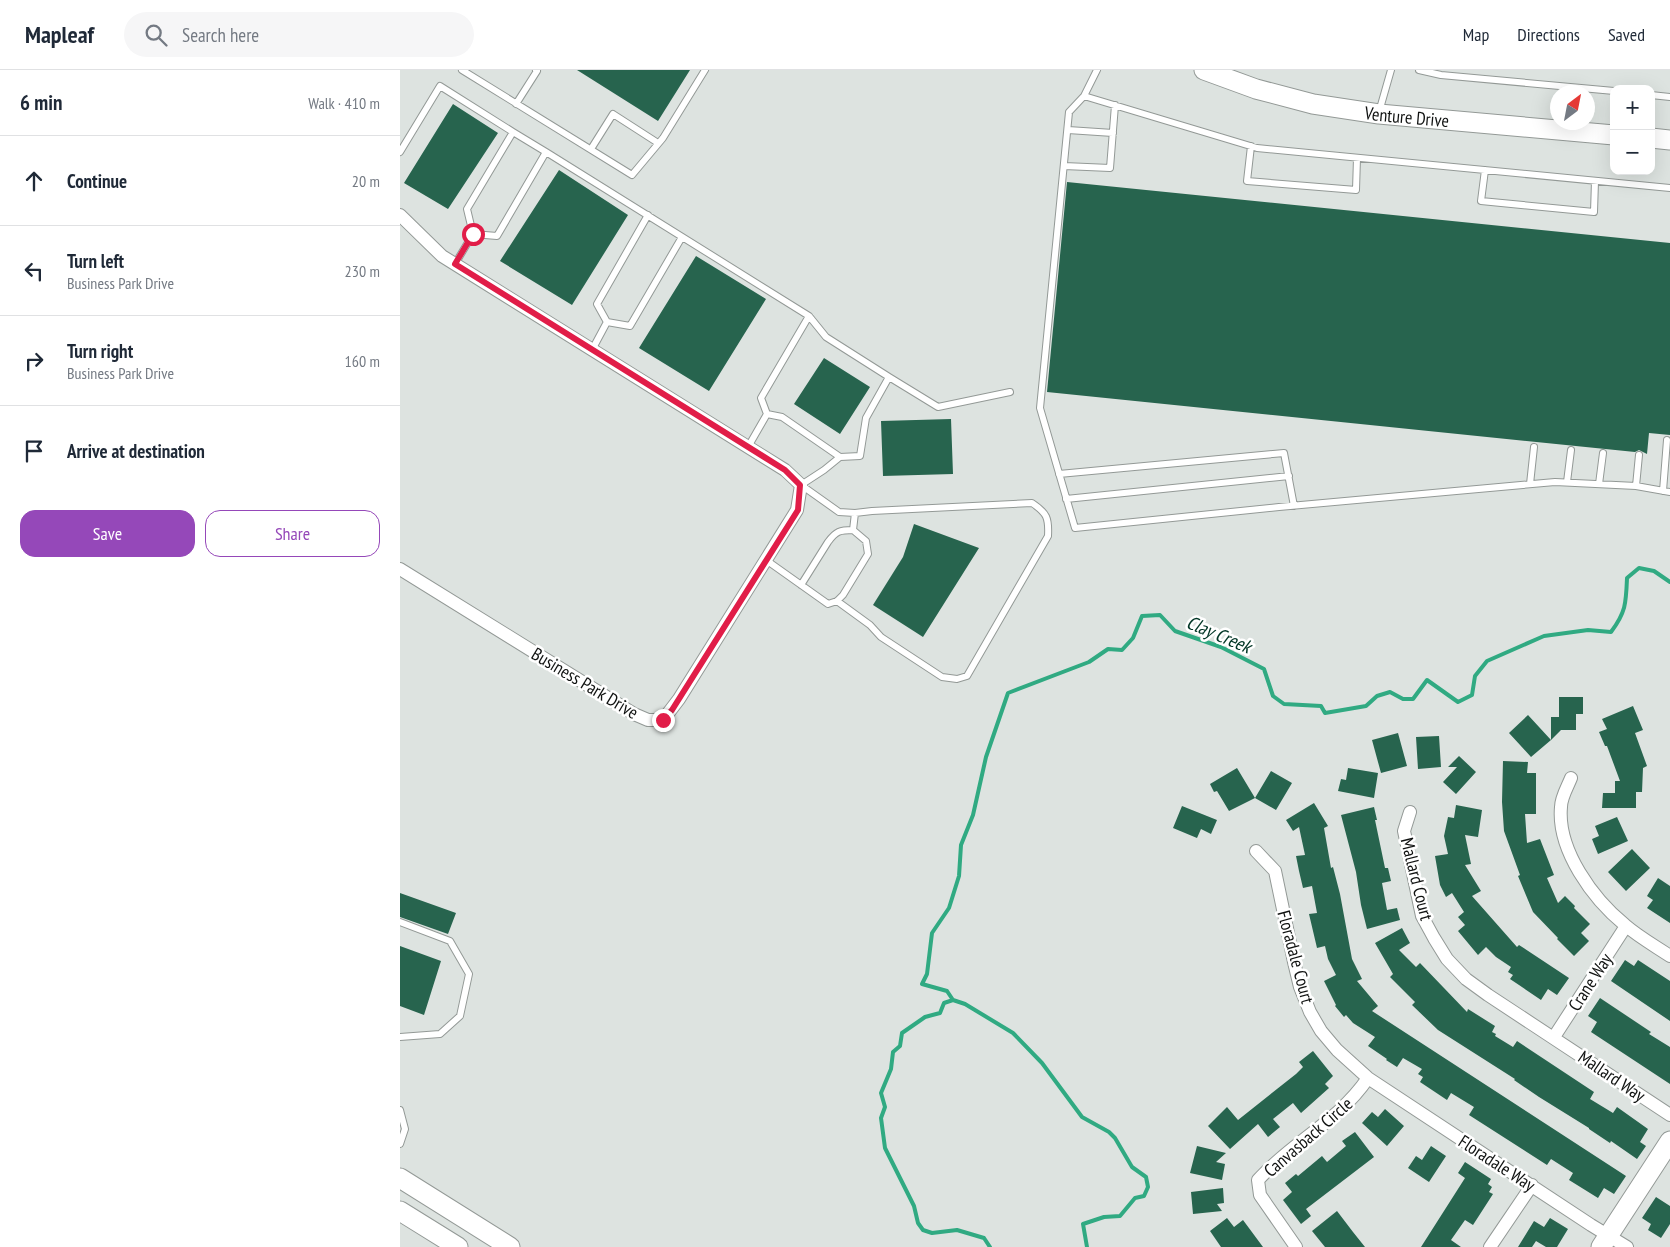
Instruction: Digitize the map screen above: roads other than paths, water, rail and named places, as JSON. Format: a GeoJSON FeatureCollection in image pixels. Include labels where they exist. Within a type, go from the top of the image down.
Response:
{"type":"FeatureCollection","features":[{"type":"Feature","properties":{"kind":"street","name":"Venture Drive"},"geometry":{"type":"LineString","coordinates":[[1204,70],[1225,74],[1284,97],[1313,104],[1379,114],[1610,134]]}},
{"type":"Feature","properties":{"kind":"street"},"geometry":{"type":"LineString","coordinates":[[1655,138],[1670,140]]}},
{"type":"Feature","properties":{"kind":"street"},"geometry":{"type":"LineString","coordinates":[[400,215],[442,256],[785,470],[800,485]]}},
{"type":"Feature","properties":{"kind":"street","name":"Business Park Drive"},"geometry":{"type":"LineString","coordinates":[[400,569],[634,714],[648,720],[663,720],[672,710],[798,510],[800,485]]}},
{"type":"Feature","properties":{"kind":"street"},"geometry":{"type":"LineString","coordinates":[[1571,778],[1560,806],[1569,852],[1592,890],[1606,908],[1626,926],[1670,956]]}},
{"type":"Feature","properties":{"kind":"street","name":"Mallard Court"},"geometry":{"type":"LineString","coordinates":[[1410,812],[1404,831],[1422,916],[1447,959],[1466,979],[1554,1037]]}},
{"type":"Feature","properties":{"kind":"street","name":"Floradale Court"},"geometry":{"type":"LineString","coordinates":[[1256,851],[1275,871],[1300,987],[1310,1012],[1337,1050],[1368,1078]]}},
{"type":"Feature","properties":{"kind":"street","name":"Crane Way"},"geometry":{"type":"LineString","coordinates":[[1554,1037],[1626,926]]}},
{"type":"Feature","properties":{"kind":"street","name":"Mallard Way"},"geometry":{"type":"LineString","coordinates":[[1554,1037],[1670,1115]]}},
{"type":"Feature","properties":{"kind":"street","name":"Floradale Way"},"geometry":{"type":"LineString","coordinates":[[1368,1078],[1532,1185],[1605,1242],[1627,1247]]}},
{"type":"Feature","properties":{"kind":"street","name":"Canvasback Circle"},"geometry":{"type":"LineString","coordinates":[[1296,1247],[1260,1195],[1258,1180],[1269,1168],[1338,1114],[1368,1078]]}},
{"type":"Feature","properties":{"kind":"street"},"geometry":{"type":"LineString","coordinates":[[1605,1242],[1670,1141]]}},
{"type":"Feature","properties":{"kind":"street"},"geometry":{"type":"LineString","coordinates":[[400,1178],[510,1247]]}},
{"type":"Feature","properties":{"kind":"street"},"geometry":{"type":"LineString","coordinates":[[1490,1247],[1532,1185]]}},
{"type":"Feature","properties":{"kind":"street"},"geometry":{"type":"LineString","coordinates":[[400,1210],[458,1247]]}},
{"type":"Feature","properties":{"kind":"lane"},"geometry":{"type":"LineString","coordinates":[[462,70],[632,175],[658,144],[705,70]]}},
{"type":"Feature","properties":{"kind":"lane"},"geometry":{"type":"LineString","coordinates":[[516,104],[536,70]]}},
{"type":"Feature","properties":{"kind":"lane"},"geometry":{"type":"LineString","coordinates":[[1098,70],[1084,96],[1069,112],[1040,408],[1075,528],[1530,484],[1567,482],[1636,486],[1666,492],[1667,440]]}},
{"type":"Feature","properties":{"kind":"lane"},"geometry":{"type":"LineString","coordinates":[[1379,114],[1390,70]]}},
{"type":"Feature","properties":{"kind":"lane"},"geometry":{"type":"LineString","coordinates":[[1419,70],[1441,76],[1610,92]]}},
{"type":"Feature","properties":{"kind":"lane"},"geometry":{"type":"LineString","coordinates":[[400,152],[440,86],[809,316],[826,337],[938,407],[1010,392]]}},
{"type":"Feature","properties":{"kind":"lane"},"geometry":{"type":"LineString","coordinates":[[1655,95],[1670,97]]}},
{"type":"Feature","properties":{"kind":"lane"},"geometry":{"type":"LineString","coordinates":[[1084,96],[1257,148],[1670,188]]}},
{"type":"Feature","properties":{"kind":"lane"},"geometry":{"type":"LineString","coordinates":[[1064,166],[1110,168],[1115,105]]}},
{"type":"Feature","properties":{"kind":"lane"},"geometry":{"type":"LineString","coordinates":[[591,149],[613,114],[658,144]]}},
{"type":"Feature","properties":{"kind":"lane"},"geometry":{"type":"LineString","coordinates":[[1068,130],[1113,133]]}},
{"type":"Feature","properties":{"kind":"lane"},"geometry":{"type":"LineString","coordinates":[[455,264],[473,234],[467,209],[513,132]]}},
{"type":"Feature","properties":{"kind":"lane"},"geometry":{"type":"LineString","coordinates":[[1251,146],[1247,181],[1356,190],[1357,158]]}},
{"type":"Feature","properties":{"kind":"lane"},"geometry":{"type":"LineString","coordinates":[[473,234],[496,236],[546,152]]}},
{"type":"Feature","properties":{"kind":"lane"},"geometry":{"type":"LineString","coordinates":[[1485,170],[1481,201],[1594,212],[1595,181]]}},
{"type":"Feature","properties":{"kind":"lane"},"geometry":{"type":"LineString","coordinates":[[607,322],[597,304],[648,215]]}},
{"type":"Feature","properties":{"kind":"lane"},"geometry":{"type":"LineString","coordinates":[[607,322],[630,326],[682,237]]}},
{"type":"Feature","properties":{"kind":"lane"},"geometry":{"type":"LineString","coordinates":[[767,414],[761,398],[809,316]]}},
{"type":"Feature","properties":{"kind":"lane"},"geometry":{"type":"LineString","coordinates":[[592,350],[607,322]]}},
{"type":"Feature","properties":{"kind":"lane"},"geometry":{"type":"LineString","coordinates":[[837,602],[870,625],[881,637],[942,677],[957,679],[967,676],[1048,536],[1049,522],[1043,510],[1032,503],[855,513],[839,512],[800,485],[840,457],[860,456],[866,418],[889,377]]}},
{"type":"Feature","properties":{"kind":"lane"},"geometry":{"type":"LineString","coordinates":[[748,447],[767,414]]}},
{"type":"Feature","properties":{"kind":"lane"},"geometry":{"type":"LineString","coordinates":[[767,414],[782,417],[840,457]]}},
{"type":"Feature","properties":{"kind":"lane"},"geometry":{"type":"LineString","coordinates":[[1530,484],[1534,447]]}},
{"type":"Feature","properties":{"kind":"lane"},"geometry":{"type":"LineString","coordinates":[[1567,482],[1570,450]]}},
{"type":"Feature","properties":{"kind":"lane"},"geometry":{"type":"LineString","coordinates":[[1059,474],[1284,453],[1294,506]]}},
{"type":"Feature","properties":{"kind":"lane"},"geometry":{"type":"LineString","coordinates":[[1599,484],[1602,453]]}},
{"type":"Feature","properties":{"kind":"lane"},"geometry":{"type":"LineString","coordinates":[[1636,486],[1639,455]]}},
{"type":"Feature","properties":{"kind":"lane"},"geometry":{"type":"LineString","coordinates":[[1066,499],[1288,476]]}},
{"type":"Feature","properties":{"kind":"lane"},"geometry":{"type":"LineString","coordinates":[[854,530],[855,513]]}},
{"type":"Feature","properties":{"kind":"lane"},"geometry":{"type":"LineString","coordinates":[[766,560],[801,585],[828,604],[837,602],[843,595],[868,554],[866,541],[854,530],[841,530],[833,536],[801,585]]}},
{"type":"Feature","properties":{"kind":"lane"},"geometry":{"type":"LineString","coordinates":[[400,922],[450,941],[469,974],[460,1016],[440,1034],[400,1037]]}},
{"type":"Feature","properties":{"kind":"lane"},"geometry":{"type":"LineString","coordinates":[[400,1110],[405,1129],[400,1144]]}},
{"type":"Feature","properties":{"kind":"waterway","name":"Clay Creek"},"geometry":{"type":"LineString","coordinates":[[953,1000],[947,991],[922,984],[927,974],[932,933],[949,908],[959,876],[961,845],[973,815],[986,757],[1008,693],[1089,662],[1108,649],[1122,650],[1133,638],[1142,616],[1160,615],[1175,631],[1221,647],[1264,669],[1273,696],[1284,704],[1321,706],[1325,713],[1366,706],[1377,696],[1390,692],[1403,699],[1413,699],[1427,680],[1458,702],[1472,695],[1475,676],[1487,661],[1544,636],[1588,630],[1611,632],[1620,619],[1624,607],[1627,578],[1639,568],[1654,571],[1670,582]]}},
{"type":"Feature","properties":{"kind":"waterway"},"geometry":{"type":"LineString","coordinates":[[990,1247],[984,1238],[957,1230],[932,1233],[923,1230],[918,1223],[914,1206],[885,1148],[881,1118],[885,1107],[881,1093],[891,1069],[893,1052],[900,1046],[902,1033],[925,1017],[940,1013],[944,1003],[953,1000],[965,1004],[1013,1033],[1042,1063],[1082,1117],[1109,1132],[1115,1138],[1132,1167],[1146,1177],[1148,1187],[1144,1196],[1135,1198],[1120,1216],[1104,1217],[1083,1224],[1087,1247]]}}]}
